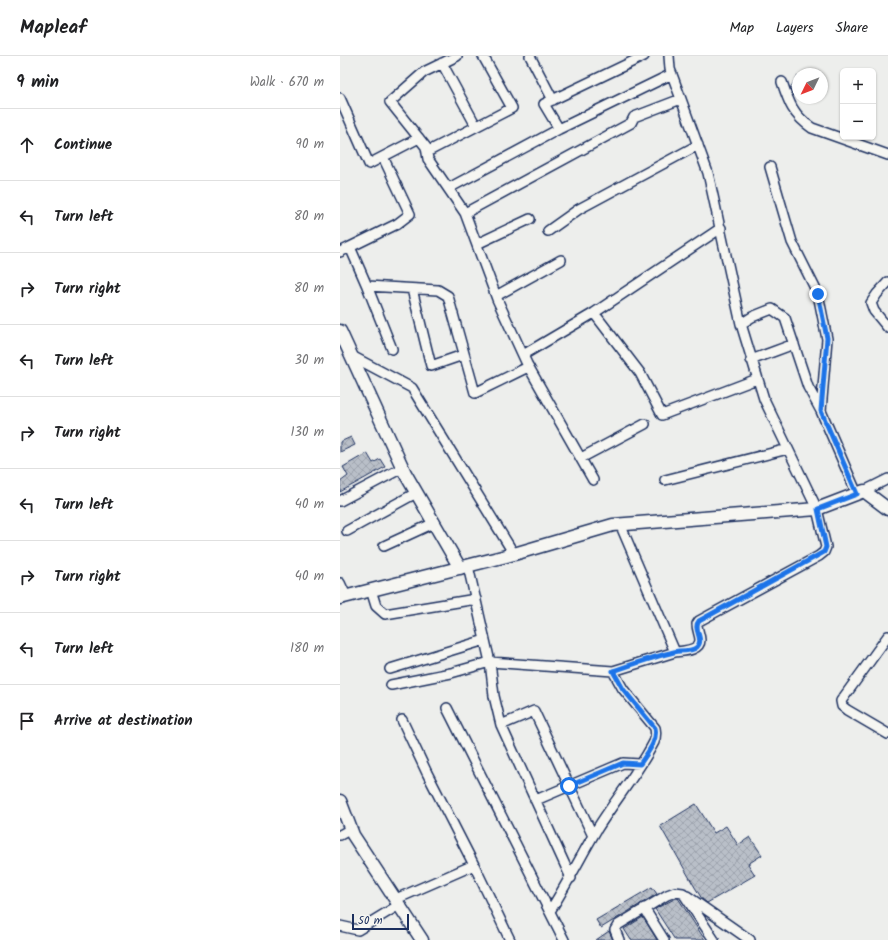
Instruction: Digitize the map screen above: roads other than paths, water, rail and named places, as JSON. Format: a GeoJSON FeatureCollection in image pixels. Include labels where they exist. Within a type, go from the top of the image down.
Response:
{"type":"FeatureCollection","features":[{"type":"Feature","properties":{"kind":"street"},"geometry":{"type":"LineString","coordinates":[[457,56],[424,72],[390,102],[426,147],[428,159],[465,212],[496,296],[528,367],[593,480]]}},
{"type":"Feature","properties":{"kind":"street"},"geometry":{"type":"LineString","coordinates":[[427,152],[512,108],[483,56]]}},
{"type":"Feature","properties":{"kind":"street"},"geometry":{"type":"LineString","coordinates":[[530,56],[553,100]]}},
{"type":"Feature","properties":{"kind":"street"},"geometry":{"type":"LineString","coordinates":[[559,129],[544,104],[644,56]]}},
{"type":"Feature","properties":{"kind":"street"},"geometry":{"type":"LineString","coordinates":[[391,685],[451,673],[490,662],[613,671],[675,652],[695,649],[700,640],[696,627],[699,621],[824,552],[826,547],[818,509],[764,399],[757,379],[741,324],[708,172],[672,74],[669,56]]}},
{"type":"Feature","properties":{"kind":"street"},"geometry":{"type":"LineString","coordinates":[[442,63],[476,126]]}},
{"type":"Feature","properties":{"kind":"street"},"geometry":{"type":"LineString","coordinates":[[448,188],[559,129],[672,74]]}},
{"type":"Feature","properties":{"kind":"street"},"geometry":{"type":"LineString","coordinates":[[782,82],[795,115],[803,122],[812,128],[888,155]]}},
{"type":"Feature","properties":{"kind":"street"},"geometry":{"type":"LineString","coordinates":[[340,98],[369,164],[419,138]]}},
{"type":"Feature","properties":{"kind":"street"},"geometry":{"type":"LineString","coordinates":[[465,212],[631,124],[634,117],[681,99]]}},
{"type":"Feature","properties":{"kind":"street"},"geometry":{"type":"LineString","coordinates":[[548,231],[579,209],[698,145]]}},
{"type":"Feature","properties":{"kind":"street"},"geometry":{"type":"LineString","coordinates":[[340,252],[397,224],[410,214],[383,157]]}},
{"type":"Feature","properties":{"kind":"street"},"geometry":{"type":"LineString","coordinates":[[770,168],[792,242],[818,294],[827,338],[821,411]]}},
{"type":"Feature","properties":{"kind":"street"},"geometry":{"type":"LineString","coordinates":[[477,244],[530,219]]}},
{"type":"Feature","properties":{"kind":"street"},"geometry":{"type":"LineString","coordinates":[[523,355],[594,314],[721,228]]}},
{"type":"Feature","properties":{"kind":"street"},"geometry":{"type":"LineString","coordinates":[[350,247],[392,350]]}},
{"type":"Feature","properties":{"kind":"street"},"geometry":{"type":"LineString","coordinates":[[496,296],[561,260]]}},
{"type":"Feature","properties":{"kind":"street"},"geometry":{"type":"LineString","coordinates":[[888,282],[877,294],[872,303],[874,311],[888,328]]}},
{"type":"Feature","properties":{"kind":"street"},"geometry":{"type":"LineString","coordinates":[[367,286],[438,290],[448,296],[463,355],[475,393],[528,367]]}},
{"type":"Feature","properties":{"kind":"street"},"geometry":{"type":"LineString","coordinates":[[412,289],[431,366],[463,355]]}},
{"type":"Feature","properties":{"kind":"street"},"geometry":{"type":"LineString","coordinates":[[741,324],[752,317],[772,309],[785,318],[808,387],[860,492],[888,509]]}},
{"type":"Feature","properties":{"kind":"street"},"geometry":{"type":"LineString","coordinates":[[594,314],[640,373],[662,415],[757,379]]}},
{"type":"Feature","properties":{"kind":"street"},"geometry":{"type":"LineString","coordinates":[[340,331],[402,468],[434,523],[464,567],[476,599],[490,662],[494,696],[501,725],[571,878]]}},
{"type":"Feature","properties":{"kind":"street"},"geometry":{"type":"LineString","coordinates":[[752,360],[794,344]]}},
{"type":"Feature","properties":{"kind":"street"},"geometry":{"type":"LineString","coordinates":[[350,355],[412,388],[514,554]]}},
{"type":"Feature","properties":{"kind":"street"},"geometry":{"type":"LineString","coordinates":[[581,458],[645,424]]}},
{"type":"Feature","properties":{"kind":"street"},"geometry":{"type":"LineString","coordinates":[[665,480],[788,449]]}},
{"type":"Feature","properties":{"kind":"street"},"geometry":{"type":"LineString","coordinates":[[340,501],[402,468]]}},
{"type":"Feature","properties":{"kind":"street"},"geometry":{"type":"LineString","coordinates":[[340,583],[343,597],[514,554],[613,525],[818,509],[888,479]]}},
{"type":"Feature","properties":{"kind":"street"},"geometry":{"type":"LineString","coordinates":[[347,531],[416,493]]}},
{"type":"Feature","properties":{"kind":"street"},"geometry":{"type":"LineString","coordinates":[[384,546],[434,523]]}},
{"type":"Feature","properties":{"kind":"street"},"geometry":{"type":"LineString","coordinates":[[620,524],[675,652]]}},
{"type":"Feature","properties":{"kind":"street"},"geometry":{"type":"LineString","coordinates":[[371,590],[376,606],[385,614],[476,599]]}},
{"type":"Feature","properties":{"kind":"street"},"geometry":{"type":"LineString","coordinates":[[888,636],[841,701],[842,706],[847,710],[888,734]]}},
{"type":"Feature","properties":{"kind":"street"},"geometry":{"type":"LineString","coordinates":[[390,669],[485,640]]}},
{"type":"Feature","properties":{"kind":"street"},"geometry":{"type":"LineString","coordinates":[[550,911],[571,878],[593,836],[654,741],[656,734],[655,728],[623,689],[613,671]]}},
{"type":"Feature","properties":{"kind":"street"},"geometry":{"type":"LineString","coordinates":[[447,708],[509,834],[564,940]]}},
{"type":"Feature","properties":{"kind":"street"},"geometry":{"type":"LineString","coordinates":[[501,725],[534,711],[593,836]]}},
{"type":"Feature","properties":{"kind":"street"},"geometry":{"type":"LineString","coordinates":[[402,720],[510,940]]}},
{"type":"Feature","properties":{"kind":"street"},"geometry":{"type":"LineString","coordinates":[[536,800],[623,763],[640,764]]}},
{"type":"Feature","properties":{"kind":"street"},"geometry":{"type":"LineString","coordinates":[[340,803],[351,829],[422,940]]}},
{"type":"Feature","properties":{"kind":"street"},"geometry":{"type":"LineString","coordinates":[[340,835],[351,829]]}},
{"type":"Feature","properties":{"kind":"street"},"geometry":{"type":"LineString","coordinates":[[340,926],[358,930],[397,902],[474,865]]}},
{"type":"Feature","properties":{"kind":"street"},"geometry":{"type":"LineString","coordinates":[[619,940],[615,930],[618,925],[644,908],[667,895],[676,892],[683,893],[750,940]]}},
{"type":"Feature","properties":{"kind":"street"},"geometry":{"type":"LineString","coordinates":[[683,893],[714,940]]}},
{"type":"Feature","properties":{"kind":"street"},"geometry":{"type":"LineString","coordinates":[[644,908],[664,940]]}}]}
